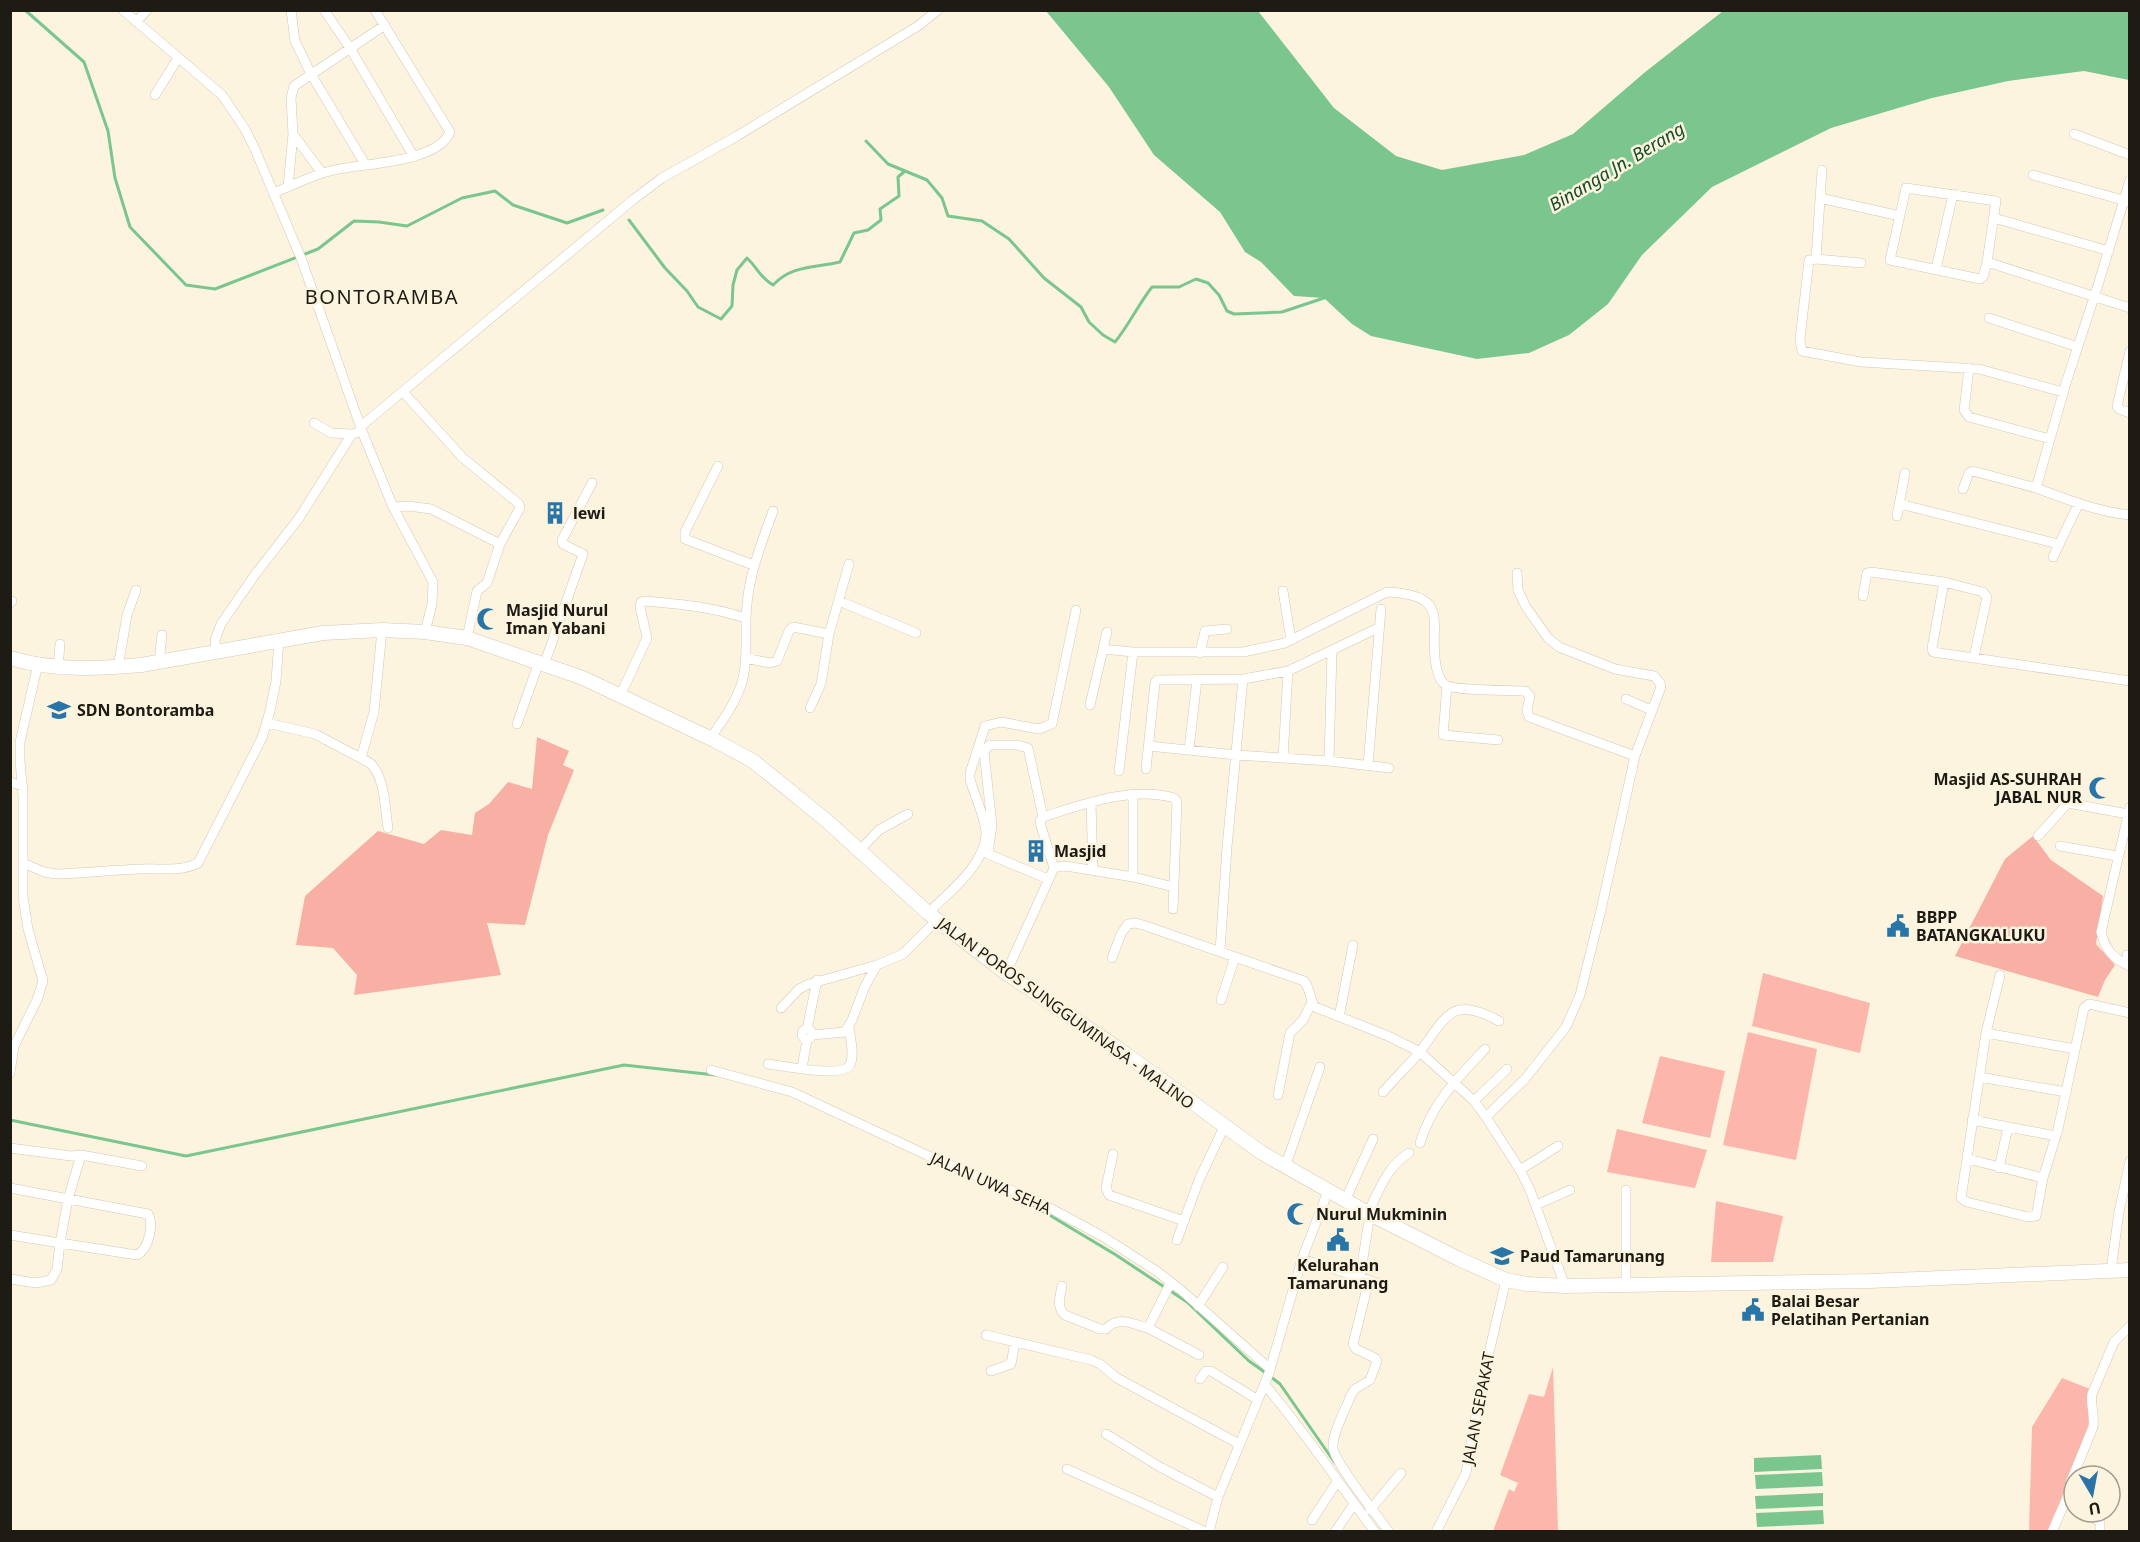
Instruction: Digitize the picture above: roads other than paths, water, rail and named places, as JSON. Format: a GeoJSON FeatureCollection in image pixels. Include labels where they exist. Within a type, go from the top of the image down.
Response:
{"type":"FeatureCollection","features":[{"type":"Feature","properties":{"kind":"main road","name":"JALAN POROS SUNGGUMINASA - MALINO"},"geometry":{"type":"LineString","coordinates":[[10,658],[58,668],[118,667],[323,633],[382,630],[426,632],[467,638],[583,678],[753,761],[860,850],[932,916],[1006,974],[1116,1047],[1224,1127],[1285,1167],[1369,1213],[1506,1280],[1527,1284],[1565,1286],[1870,1281],[2130,1270]]}},
{"type":"Feature","properties":{"kind":"street"},"geometry":{"type":"LineString","coordinates":[[123,10],[212,85],[233,110],[254,147],[301,258],[358,431],[400,506],[433,582],[432,604],[426,632]]}},
{"type":"Feature","properties":{"kind":"street"},"geometry":{"type":"LineString","coordinates":[[136,22],[147,10]]}},
{"type":"Feature","properties":{"kind":"street"},"geometry":{"type":"LineString","coordinates":[[291,10],[295,41],[365,164]]}},
{"type":"Feature","properties":{"kind":"street"},"geometry":{"type":"LineString","coordinates":[[324,10],[350,48],[414,157]]}},
{"type":"Feature","properties":{"kind":"street"},"geometry":{"type":"LineString","coordinates":[[273,193],[321,173],[414,157],[439,145],[447,138],[450,132],[375,10]]}},
{"type":"Feature","properties":{"kind":"street"},"geometry":{"type":"LineString","coordinates":[[216,651],[215,640],[221,624],[254,576],[299,518],[358,431],[662,178],[737,136],[918,26],[938,10]]}},
{"type":"Feature","properties":{"kind":"street"},"geometry":{"type":"LineString","coordinates":[[288,187],[293,134],[292,91],[294,86],[385,25]]}},
{"type":"Feature","properties":{"kind":"street"},"geometry":{"type":"LineString","coordinates":[[155,95],[178,58]]}},
{"type":"Feature","properties":{"kind":"street"},"geometry":{"type":"LineString","coordinates":[[293,134],[321,173]]}},
{"type":"Feature","properties":{"kind":"street"},"geometry":{"type":"LineString","coordinates":[[2074,134],[2130,154]]}},
{"type":"Feature","properties":{"kind":"street"},"geometry":{"type":"LineString","coordinates":[[1816,259],[1822,170]]}},
{"type":"Feature","properties":{"kind":"street"},"geometry":{"type":"LineString","coordinates":[[2033,175],[2126,201]]}},
{"type":"Feature","properties":{"kind":"street"},"geometry":{"type":"LineString","coordinates":[[2036,488],[2063,392],[2126,201],[2130,180]]}},
{"type":"Feature","properties":{"kind":"street"},"geometry":{"type":"LineString","coordinates":[[1906,188],[1953,194],[1996,201],[1983,277],[1980,279],[1890,260],[1906,188]]}},
{"type":"Feature","properties":{"kind":"street"},"geometry":{"type":"LineString","coordinates":[[1936,269],[1953,194]]}},
{"type":"Feature","properties":{"kind":"street"},"geometry":{"type":"LineString","coordinates":[[1820,198],[1900,216]]}},
{"type":"Feature","properties":{"kind":"street"},"geometry":{"type":"LineString","coordinates":[[1994,218],[2109,251]]}},
{"type":"Feature","properties":{"kind":"street"},"geometry":{"type":"LineString","coordinates":[[1861,263],[1809,260],[1800,339],[1802,351],[1861,362],[1969,368],[1997,373],[2063,392]]}},
{"type":"Feature","properties":{"kind":"street"},"geometry":{"type":"LineString","coordinates":[[1987,262],[2130,308]]}},
{"type":"Feature","properties":{"kind":"street"},"geometry":{"type":"LineString","coordinates":[[1989,318],[2078,347]]}},
{"type":"Feature","properties":{"kind":"street"},"geometry":{"type":"LineString","coordinates":[[2129,357],[2117,406],[2130,413]]}},
{"type":"Feature","properties":{"kind":"street"},"geometry":{"type":"LineString","coordinates":[[1969,368],[1964,410],[1969,417],[2050,439]]}},
{"type":"Feature","properties":{"kind":"street"},"geometry":{"type":"LineString","coordinates":[[404,393],[462,457],[519,504],[500,544],[487,583],[477,591],[467,638]]}},
{"type":"Feature","properties":{"kind":"street"},"geometry":{"type":"LineString","coordinates":[[314,423],[331,433],[358,431]]}},
{"type":"Feature","properties":{"kind":"street"},"geometry":{"type":"LineString","coordinates":[[718,466],[685,532],[685,539],[753,565]]}},
{"type":"Feature","properties":{"kind":"street"},"geometry":{"type":"LineString","coordinates":[[1963,489],[1969,473],[1973,471],[2118,514],[2130,515]]}},
{"type":"Feature","properties":{"kind":"street"},"geometry":{"type":"LineString","coordinates":[[1897,516],[1905,473]]}},
{"type":"Feature","properties":{"kind":"street"},"geometry":{"type":"LineString","coordinates":[[517,724],[583,554],[563,544],[562,540],[592,483]]}},
{"type":"Feature","properties":{"kind":"street"},"geometry":{"type":"LineString","coordinates":[[2053,557],[2079,503]]}},
{"type":"Feature","properties":{"kind":"street"},"geometry":{"type":"LineString","coordinates":[[1900,504],[2058,544]]}},
{"type":"Feature","properties":{"kind":"street"},"geometry":{"type":"LineString","coordinates":[[400,506],[424,507],[437,511],[500,544]]}},
{"type":"Feature","properties":{"kind":"street"},"geometry":{"type":"LineString","coordinates":[[710,739],[737,695],[742,681],[746,618],[753,565],[773,511]]}},
{"type":"Feature","properties":{"kind":"street"},"geometry":{"type":"LineString","coordinates":[[2118,514],[2130,522]]}},
{"type":"Feature","properties":{"kind":"street"},"geometry":{"type":"LineString","coordinates":[[810,708],[821,684],[829,634],[849,564]]}},
{"type":"Feature","properties":{"kind":"street"},"geometry":{"type":"LineString","coordinates":[[1863,596],[1869,572],[1944,582],[1986,594],[1974,657]]}},
{"type":"Feature","properties":{"kind":"street"},"geometry":{"type":"LineString","coordinates":[[1486,1117],[1513,1094],[1552,1046],[1566,1027],[1580,994],[1635,756],[1661,687],[1657,679],[1650,675],[1615,669],[1559,647],[1548,638],[1526,607],[1518,590],[1516,573]]}},
{"type":"Feature","properties":{"kind":"street"},"geometry":{"type":"LineString","coordinates":[[1944,582],[1932,651],[1937,654],[1974,657],[2130,681]]}},
{"type":"Feature","properties":{"kind":"street"},"geometry":{"type":"LineString","coordinates":[[118,667],[127,615],[136,590]]}},
{"type":"Feature","properties":{"kind":"street"},"geometry":{"type":"LineString","coordinates":[[1283,591],[1291,640]]}},
{"type":"Feature","properties":{"kind":"street"},"geometry":{"type":"LineString","coordinates":[[1103,649],[1133,652],[1243,652],[1291,640],[1387,592],[1401,592],[1420,597],[1432,607],[1436,618],[1435,659],[1440,679],[1447,686],[1525,691],[1530,696],[1527,710],[1529,717],[1635,756]]}},
{"type":"Feature","properties":{"kind":"street"},"geometry":{"type":"LineString","coordinates":[[839,601],[916,633]]}},
{"type":"Feature","properties":{"kind":"street"},"geometry":{"type":"LineString","coordinates":[[620,696],[647,638],[640,607],[641,602],[683,604],[746,618]]}},
{"type":"Feature","properties":{"kind":"street"},"geometry":{"type":"LineString","coordinates":[[1368,765],[1381,609]]}},
{"type":"Feature","properties":{"kind":"street"},"geometry":{"type":"LineString","coordinates":[[782,1008],[799,989],[817,980],[877,965],[903,954],[965,877],[981,853],[986,834],[970,773],[985,726],[1001,722],[1033,729],[1052,724],[1076,610]]}},
{"type":"Feature","properties":{"kind":"street"},"geometry":{"type":"LineString","coordinates":[[745,658],[770,663],[777,661],[789,631],[793,627],[829,634]]}},
{"type":"Feature","properties":{"kind":"street"},"geometry":{"type":"LineString","coordinates":[[1146,769],[1155,682],[1161,679],[1243,679],[1288,671],[1378,628]]}},
{"type":"Feature","properties":{"kind":"street"},"geometry":{"type":"LineString","coordinates":[[1200,653],[1205,631],[1227,629]]}},
{"type":"Feature","properties":{"kind":"street"},"geometry":{"type":"LineString","coordinates":[[361,758],[374,712],[382,630]]}},
{"type":"Feature","properties":{"kind":"street"},"geometry":{"type":"LineString","coordinates":[[1090,705],[1107,632]]}},
{"type":"Feature","properties":{"kind":"street"},"geometry":{"type":"LineString","coordinates":[[159,662],[162,635]]}},
{"type":"Feature","properties":{"kind":"street"},"geometry":{"type":"LineString","coordinates":[[28,865],[56,874],[188,868],[198,863],[262,738],[276,681],[279,640]]}},
{"type":"Feature","properties":{"kind":"street"},"geometry":{"type":"LineString","coordinates":[[58,668],[60,644]]}},
{"type":"Feature","properties":{"kind":"street"},"geometry":{"type":"LineString","coordinates":[[1329,761],[1332,650]]}},
{"type":"Feature","properties":{"kind":"street"},"geometry":{"type":"LineString","coordinates":[[1119,771],[1133,652]]}},
{"type":"Feature","properties":{"kind":"street"},"geometry":{"type":"LineString","coordinates":[[10,1073],[14,1046],[37,1000],[43,981],[28,929],[23,897],[22,786],[15,746],[38,664]]}},
{"type":"Feature","properties":{"kind":"street"},"geometry":{"type":"LineString","coordinates":[[1283,758],[1288,671]]}},
{"type":"Feature","properties":{"kind":"street"},"geometry":{"type":"LineString","coordinates":[[1220,951],[1227,846],[1243,679]]}},
{"type":"Feature","properties":{"kind":"street"},"geometry":{"type":"LineString","coordinates":[[1189,749],[1197,680]]}},
{"type":"Feature","properties":{"kind":"street"},"geometry":{"type":"LineString","coordinates":[[1447,686],[1443,735],[1498,740]]}},
{"type":"Feature","properties":{"kind":"street"},"geometry":{"type":"LineString","coordinates":[[1626,699],[1651,710]]}},
{"type":"Feature","properties":{"kind":"street"},"geometry":{"type":"LineString","coordinates":[[267,723],[315,734],[370,763],[376,770],[388,828]]}},
{"type":"Feature","properties":{"kind":"street"},"geometry":{"type":"LineString","coordinates":[[1006,974],[1054,868],[1041,826],[1040,821],[1043,817],[1028,748],[1017,745],[989,745],[984,752],[992,825],[988,854],[1048,879]]}},
{"type":"Feature","properties":{"kind":"street"},"geometry":{"type":"LineString","coordinates":[[1149,746],[1389,768]]}},
{"type":"Feature","properties":{"kind":"street"},"geometry":{"type":"LineString","coordinates":[[10,782],[22,786]]}},
{"type":"Feature","properties":{"kind":"street"},"geometry":{"type":"LineString","coordinates":[[1133,794],[1133,877]]}},
{"type":"Feature","properties":{"kind":"street"},"geometry":{"type":"LineString","coordinates":[[1043,817],[1133,794],[1166,795],[1174,798],[1177,802],[1173,909]]}},
{"type":"Feature","properties":{"kind":"street"},"geometry":{"type":"LineString","coordinates":[[1091,803],[1093,871]]}},
{"type":"Feature","properties":{"kind":"street"},"geometry":{"type":"LineString","coordinates":[[2038,836],[2068,803],[2129,811],[2101,932],[2104,945],[2114,957],[2130,966]]}},
{"type":"Feature","properties":{"kind":"street"},"geometry":{"type":"LineString","coordinates":[[860,850],[879,830],[908,814]]}},
{"type":"Feature","properties":{"kind":"street"},"geometry":{"type":"LineString","coordinates":[[2060,846],[2117,856]]}},
{"type":"Feature","properties":{"kind":"street"},"geometry":{"type":"LineString","coordinates":[[1054,868],[1062,866],[1133,877],[1174,887]]}},
{"type":"Feature","properties":{"kind":"street"},"geometry":{"type":"LineString","coordinates":[[1112,958],[1121,934],[1128,924],[1136,924],[1304,981],[1308,985],[1315,1007],[1388,1036],[1420,1052],[1473,1101],[1520,1170],[1536,1205],[1565,1286]]}},
{"type":"Feature","properties":{"kind":"street"},"geometry":{"type":"LineString","coordinates":[[1339,1017],[1353,945]]}},
{"type":"Feature","properties":{"kind":"street"},"geometry":{"type":"LineString","coordinates":[[1221,1000],[1235,957]]}},
{"type":"Feature","properties":{"kind":"street"},"geometry":{"type":"LineString","coordinates":[[809,1034],[845,1032],[849,1028],[865,986],[877,965]]}},
{"type":"Feature","properties":{"kind":"street"},"geometry":{"type":"LineString","coordinates":[[2000,975],[1986,1033],[1972,1120],[1961,1198],[1967,1202],[2035,1217],[2037,1215],[2043,1178],[2056,1137],[2084,1010],[2087,1005],[2130,1013]]}},
{"type":"Feature","properties":{"kind":"street"},"geometry":{"type":"LineString","coordinates":[[801,1068],[817,980]]}},
{"type":"Feature","properties":{"kind":"street"},"geometry":{"type":"LineString","coordinates":[[1278,1095],[1290,1033],[1303,1020],[1312,1002]]}},
{"type":"Feature","properties":{"kind":"street"},"geometry":{"type":"LineString","coordinates":[[1383,1092],[1420,1052],[1445,1018],[1455,1011],[1472,1010],[1499,1021]]}},
{"type":"Feature","properties":{"kind":"street"},"geometry":{"type":"LineString","coordinates":[[768,1064],[839,1072],[849,1067],[851,1048],[849,1028]]}},
{"type":"Feature","properties":{"kind":"street"},"geometry":{"type":"LineString","coordinates":[[1986,1033],[2075,1049]]}},
{"type":"Feature","properties":{"kind":"street"},"geometry":{"type":"LineString","coordinates":[[1420,1143],[1431,1113],[1485,1049]]}},
{"type":"Feature","properties":{"kind":"street"},"geometry":{"type":"LineString","coordinates":[[1285,1167],[1320,1067]]}},
{"type":"Feature","properties":{"kind":"street"},"geometry":{"type":"LineString","coordinates":[[1473,1101],[1507,1069]]}},
{"type":"Feature","properties":{"kind":"street","name":"JALAN UWA SEHA"},"geometry":{"type":"LineString","coordinates":[[711,1070],[792,1092],[903,1144],[1027,1196],[1102,1236],[1198,1306],[1267,1377],[1289,1414],[1337,1482],[1354,1504],[1368,1512]]}},
{"type":"Feature","properties":{"kind":"street"},"geometry":{"type":"LineString","coordinates":[[1979,1077],[2066,1092]]}},
{"type":"Feature","properties":{"kind":"street"},"geometry":{"type":"LineString","coordinates":[[1972,1120],[2056,1137]]}},
{"type":"Feature","properties":{"kind":"street"},"geometry":{"type":"LineString","coordinates":[[1177,1240],[1199,1180],[1224,1127]]}},
{"type":"Feature","properties":{"kind":"street"},"geometry":{"type":"LineString","coordinates":[[1999,1168],[2008,1127]]}},
{"type":"Feature","properties":{"kind":"street"},"geometry":{"type":"LineString","coordinates":[[1345,1200],[1373,1139]]}},
{"type":"Feature","properties":{"kind":"street"},"geometry":{"type":"LineString","coordinates":[[1520,1170],[1558,1146]]}},
{"type":"Feature","properties":{"kind":"street"},"geometry":{"type":"LineString","coordinates":[[10,1148],[71,1156],[81,1155],[142,1166]]}},
{"type":"Feature","properties":{"kind":"street"},"geometry":{"type":"LineString","coordinates":[[1375,1532],[1368,1512],[1332,1450],[1351,1395],[1355,1389],[1370,1380],[1377,1360],[1356,1349],[1353,1344],[1364,1278],[1369,1213],[1382,1183],[1398,1162],[1409,1153]]}},
{"type":"Feature","properties":{"kind":"street"},"geometry":{"type":"LineString","coordinates":[[1113,1154],[1106,1188],[1109,1195],[1184,1221]]}},
{"type":"Feature","properties":{"kind":"street"},"geometry":{"type":"LineString","coordinates":[[10,1279],[36,1283],[51,1280],[57,1269],[68,1199],[81,1155]]}},
{"type":"Feature","properties":{"kind":"street"},"geometry":{"type":"LineString","coordinates":[[1968,1160],[2043,1178]]}},
{"type":"Feature","properties":{"kind":"street"},"geometry":{"type":"LineString","coordinates":[[2111,1270],[2119,1212],[2130,1161]]}},
{"type":"Feature","properties":{"kind":"street"},"geometry":{"type":"LineString","coordinates":[[10,1188],[148,1214],[151,1218],[146,1246],[144,1251],[138,1255],[10,1234]]}},
{"type":"Feature","properties":{"kind":"street"},"geometry":{"type":"LineString","coordinates":[[1536,1205],[1570,1190]]}},
{"type":"Feature","properties":{"kind":"street"},"geometry":{"type":"LineString","coordinates":[[1626,1190],[1626,1284]]}},
{"type":"Feature","properties":{"kind":"street"},"geometry":{"type":"LineString","coordinates":[[1067,1469],[1208,1532],[1218,1497],[1267,1377],[1302,1259],[1328,1191]]}},
{"type":"Feature","properties":{"kind":"street"},"geometry":{"type":"LineString","coordinates":[[1302,1259],[1381,1284]]}},
{"type":"Feature","properties":{"kind":"street"},"geometry":{"type":"LineString","coordinates":[[1198,1306],[1223,1267]]}},
{"type":"Feature","properties":{"kind":"street","name":"JALAN SEPAKAT"},"geometry":{"type":"LineString","coordinates":[[1436,1532],[1466,1473],[1480,1391],[1506,1280]]}},
{"type":"Feature","properties":{"kind":"street"},"geometry":{"type":"LineString","coordinates":[[1062,1286],[1059,1303],[1060,1310],[1065,1315],[1100,1329],[1106,1329],[1112,1323],[1120,1321],[1148,1328],[1199,1355]]}},
{"type":"Feature","properties":{"kind":"street"},"geometry":{"type":"LineString","coordinates":[[1148,1328],[1169,1286]]}},
{"type":"Feature","properties":{"kind":"street"},"geometry":{"type":"LineString","coordinates":[[2078,1464],[2094,1422],[2092,1394],[2114,1342],[2130,1326]]}},
{"type":"Feature","properties":{"kind":"street"},"geometry":{"type":"LineString","coordinates":[[986,1335],[1078,1356],[1100,1364],[1117,1378],[1239,1444]]}},
{"type":"Feature","properties":{"kind":"street"},"geometry":{"type":"LineString","coordinates":[[991,1371],[1011,1364],[1016,1342]]}},
{"type":"Feature","properties":{"kind":"street"},"geometry":{"type":"LineString","coordinates":[[1200,1379],[1206,1371],[1211,1371],[1258,1400]]}},
{"type":"Feature","properties":{"kind":"street"},"geometry":{"type":"LineString","coordinates":[[1106,1434],[1160,1467],[1218,1497]]}},
{"type":"Feature","properties":{"kind":"street"},"geometry":{"type":"LineString","coordinates":[[1368,1512],[1401,1473]]}},
{"type":"Feature","properties":{"kind":"street"},"geometry":{"type":"LineString","coordinates":[[1312,1520],[1337,1482]]}},
{"type":"Feature","properties":{"kind":"street"},"geometry":{"type":"LineString","coordinates":[[1335,1532],[1354,1504]]}},
{"type":"Feature","properties":{"kind":"street"},"geometry":{"type":"LineString","coordinates":[[2052,1532],[2062,1509]]}},
{"type":"Feature","properties":{"kind":"street"},"geometry":{"type":"LineString","coordinates":[[1368,1512],[1389,1532]]}},
{"type":"Feature","properties":{"kind":"water","name":"Binanga Jn. Berang"},"geometry":{"type":"Polygon","coordinates":[[[1046,11],[1258,11],[1334,108],[1396,156],[1442,170],[1524,155],[1573,134],[1644,73],[1723,11],[2129,11],[2129,80],[2084,71],[2008,81],[1932,98],[1831,128],[1712,187],[1642,255],[1608,304],[1569,335],[1529,353],[1477,359],[1371,336],[1352,324],[1324,298],[1294,296],[1261,262],[1245,252],[1220,212],[1154,155],[1109,87],[1046,11]]]}},
{"type":"Feature","properties":{"kind":"water"},"geometry":{"type":"Polygon","coordinates":[[[1821,1455],[1822,1469],[1754,1472],[1754,1458],[1821,1455]]]}},
{"type":"Feature","properties":{"kind":"water"},"geometry":{"type":"Polygon","coordinates":[[[1822,1472],[1823,1486],[1756,1489],[1755,1475],[1822,1472]]]}},
{"type":"Feature","properties":{"kind":"water"},"geometry":{"type":"Polygon","coordinates":[[[1823,1493],[1823,1506],[1756,1509],[1755,1496],[1823,1493]]]}},
{"type":"Feature","properties":{"kind":"water"},"geometry":{"type":"Polygon","coordinates":[[[1823,1510],[1824,1524],[1757,1527],[1756,1513],[1823,1510]]]}},
{"type":"Feature","properties":{"kind":"waterway"},"geometry":{"type":"LineString","coordinates":[[25,10],[84,62],[108,131],[115,178],[130,227],[186,285],[215,289],[318,249],[354,221],[407,226],[462,198],[495,191],[513,205],[567,223],[603,210]]}},
{"type":"Feature","properties":{"kind":"waterway"},"geometry":{"type":"LineString","coordinates":[[866,141],[888,164],[927,180],[942,198],[948,216],[982,221],[1009,239],[1044,278],[1081,307],[1089,322],[1115,342],[1152,287],[1179,287],[1196,279],[1208,283],[1219,295],[1227,311],[1234,314],[1282,312],[1324,298]]}},
{"type":"Feature","properties":{"kind":"waterway"},"geometry":{"type":"LineString","coordinates":[[629,220],[698,307],[721,319],[732,306],[733,285],[737,270],[747,258],[773,285],[788,274],[804,268],[840,262],[854,233],[868,230],[881,220],[880,209],[899,196],[898,177],[905,171]]}},
{"type":"Feature","properties":{"kind":"waterway"},"geometry":{"type":"LineString","coordinates":[[10,1120],[186,1156],[624,1065],[715,1075]]}},
{"type":"Feature","properties":{"kind":"waterway"},"geometry":{"type":"LineString","coordinates":[[1026,1201],[1116,1255],[1187,1302],[1249,1361],[1266,1373]]}},
{"type":"Feature","properties":{"kind":"waterway"},"geometry":{"type":"LineString","coordinates":[[1271,1377],[1280,1384],[1335,1463]]}},
{"type":"Feature","properties":{"kind":"place","name":"lewi"},"geometry":{"type":"Point","coordinates":[555,513]}},
{"type":"Feature","properties":{"kind":"place","name":"Masjid Nurul Iman Yabani"},"geometry":{"type":"Point","coordinates":[488,619]}},
{"type":"Feature","properties":{"kind":"place","name":"SDN Bontoramba"},"geometry":{"type":"Point","coordinates":[59,710]}},
{"type":"Feature","properties":{"kind":"place","name":"Masjid AS-SUHRAH JABAL NUR"},"geometry":{"type":"Point","coordinates":[2100,788]}},
{"type":"Feature","properties":{"kind":"place","name":"Masjid"},"geometry":{"type":"Point","coordinates":[1036,851]}},
{"type":"Feature","properties":{"kind":"place","name":"BBPP BATANGKALUKU"},"geometry":{"type":"Point","coordinates":[1898,926]}},
{"type":"Feature","properties":{"kind":"place","name":"Nurul Mukminin"},"geometry":{"type":"Point","coordinates":[1298,1214]}},
{"type":"Feature","properties":{"kind":"place","name":"Kelurahan Tamarunang"},"geometry":{"type":"Point","coordinates":[1338,1240]}},
{"type":"Feature","properties":{"kind":"place","name":"Paud Tamarunang"},"geometry":{"type":"Point","coordinates":[1502,1256]}},
{"type":"Feature","properties":{"kind":"place","name":"Balai Besar Pelatihan Pertanian"},"geometry":{"type":"Point","coordinates":[1753,1310]}},
{"type":"Feature","properties":{"kind":"district","name":"BONTORAMBA"},"geometry":{"type":"Point","coordinates":[382,297]}}]}
